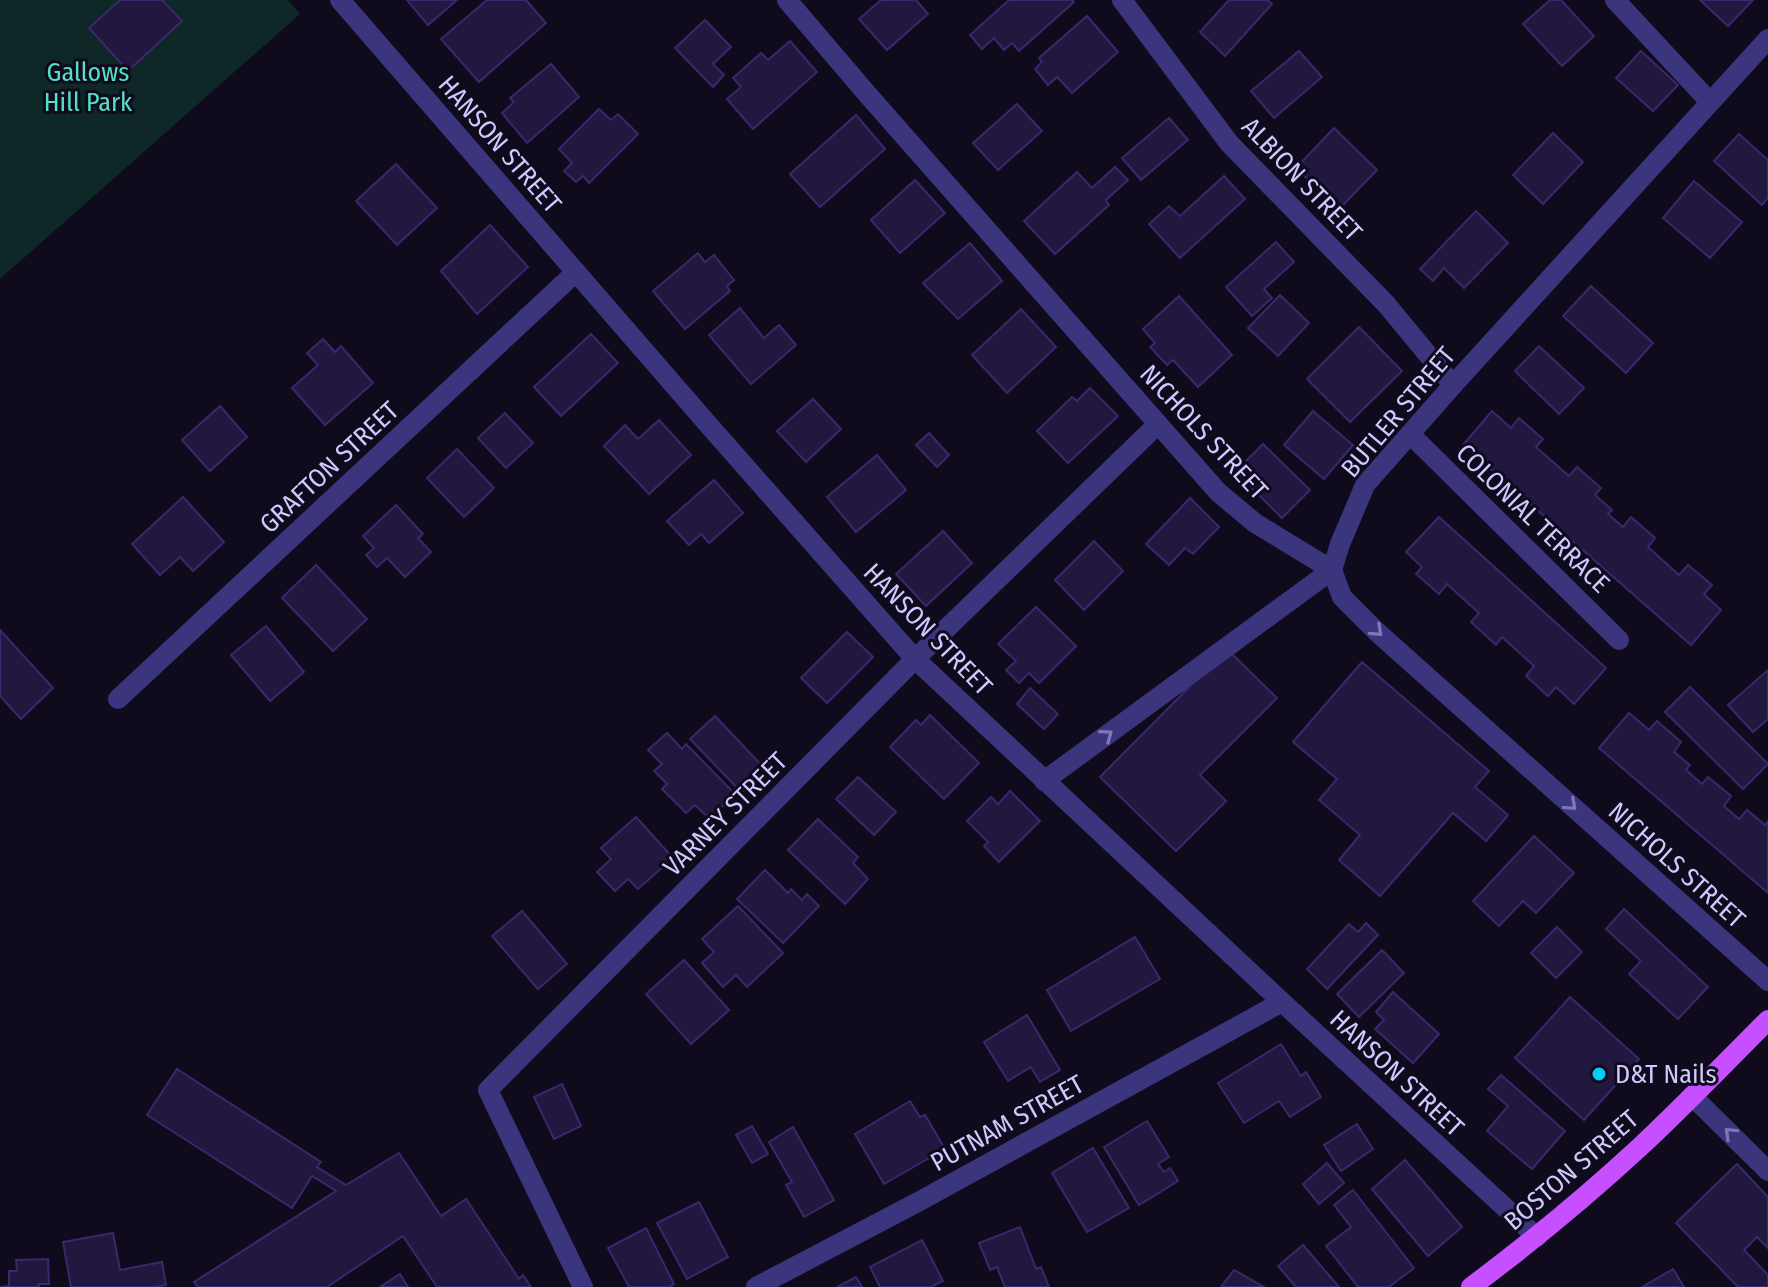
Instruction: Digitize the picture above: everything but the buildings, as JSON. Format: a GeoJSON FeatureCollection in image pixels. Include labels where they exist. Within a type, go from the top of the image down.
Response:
{"type":"FeatureCollection","features":[{"type":"Feature","properties":{"kind":"main road","name":"BOSTON STREET"},"geometry":{"type":"LineString","coordinates":[[1471,1287],[1537,1237],[1643,1144],[1768,1020]]}},
{"type":"Feature","properties":{"kind":"street","name":"HANSON STREET"},"geometry":{"type":"LineString","coordinates":[[340,0],[915,659],[1537,1237]]}},
{"type":"Feature","properties":{"kind":"street","name":"NICHOLS STREET"},"geometry":{"type":"LineString","coordinates":[[787,0],[1218,492],[1255,523],[1332,570],[1342,597],[1377,632],[1768,981]]}},
{"type":"Feature","properties":{"kind":"street","name":"ALBION STREET"},"geometry":{"type":"LineString","coordinates":[[1122,0],[1229,143],[1386,304],[1453,385]]}},
{"type":"Feature","properties":{"kind":"street"},"geometry":{"type":"LineString","coordinates":[[1615,0],[1710,102]]}},
{"type":"Feature","properties":{"kind":"street","name":"BUTLER STREET"},"geometry":{"type":"LineString","coordinates":[[1332,570],[1365,485],[1768,39]]}},
{"type":"Feature","properties":{"kind":"street","name":"GRAFTON STREET"},"geometry":{"type":"LineString","coordinates":[[118,699],[576,272]]}},
{"type":"Feature","properties":{"kind":"street","name":"VARNEY STREET"},"geometry":{"type":"LineString","coordinates":[[583,1287],[488,1090],[915,659],[1158,424]]}},
{"type":"Feature","properties":{"kind":"street","name":"COLONIAL TERRACE"},"geometry":{"type":"LineString","coordinates":[[1410,434],[1619,640]]}},
{"type":"Feature","properties":{"kind":"street"},"geometry":{"type":"LineString","coordinates":[[1044,781],[1332,570]]}},
{"type":"Feature","properties":{"kind":"street","name":"PUTNAM STREET"},"geometry":{"type":"LineString","coordinates":[[756,1287],[918,1202],[1282,1002]]}},
{"type":"Feature","properties":{"kind":"street"},"geometry":{"type":"LineString","coordinates":[[1692,1096],[1768,1171]]}},
{"type":"Feature","properties":{"kind":"green space","name":"Gallows Hill Park"},"geometry":{"type":"Polygon","coordinates":[[[0,0],[288,0],[300,14],[0,279],[0,0]]]}},
{"type":"Feature","properties":{"kind":"place","name":"D&T Nails"},"geometry":{"type":"Point","coordinates":[1599,1074]}}]}
